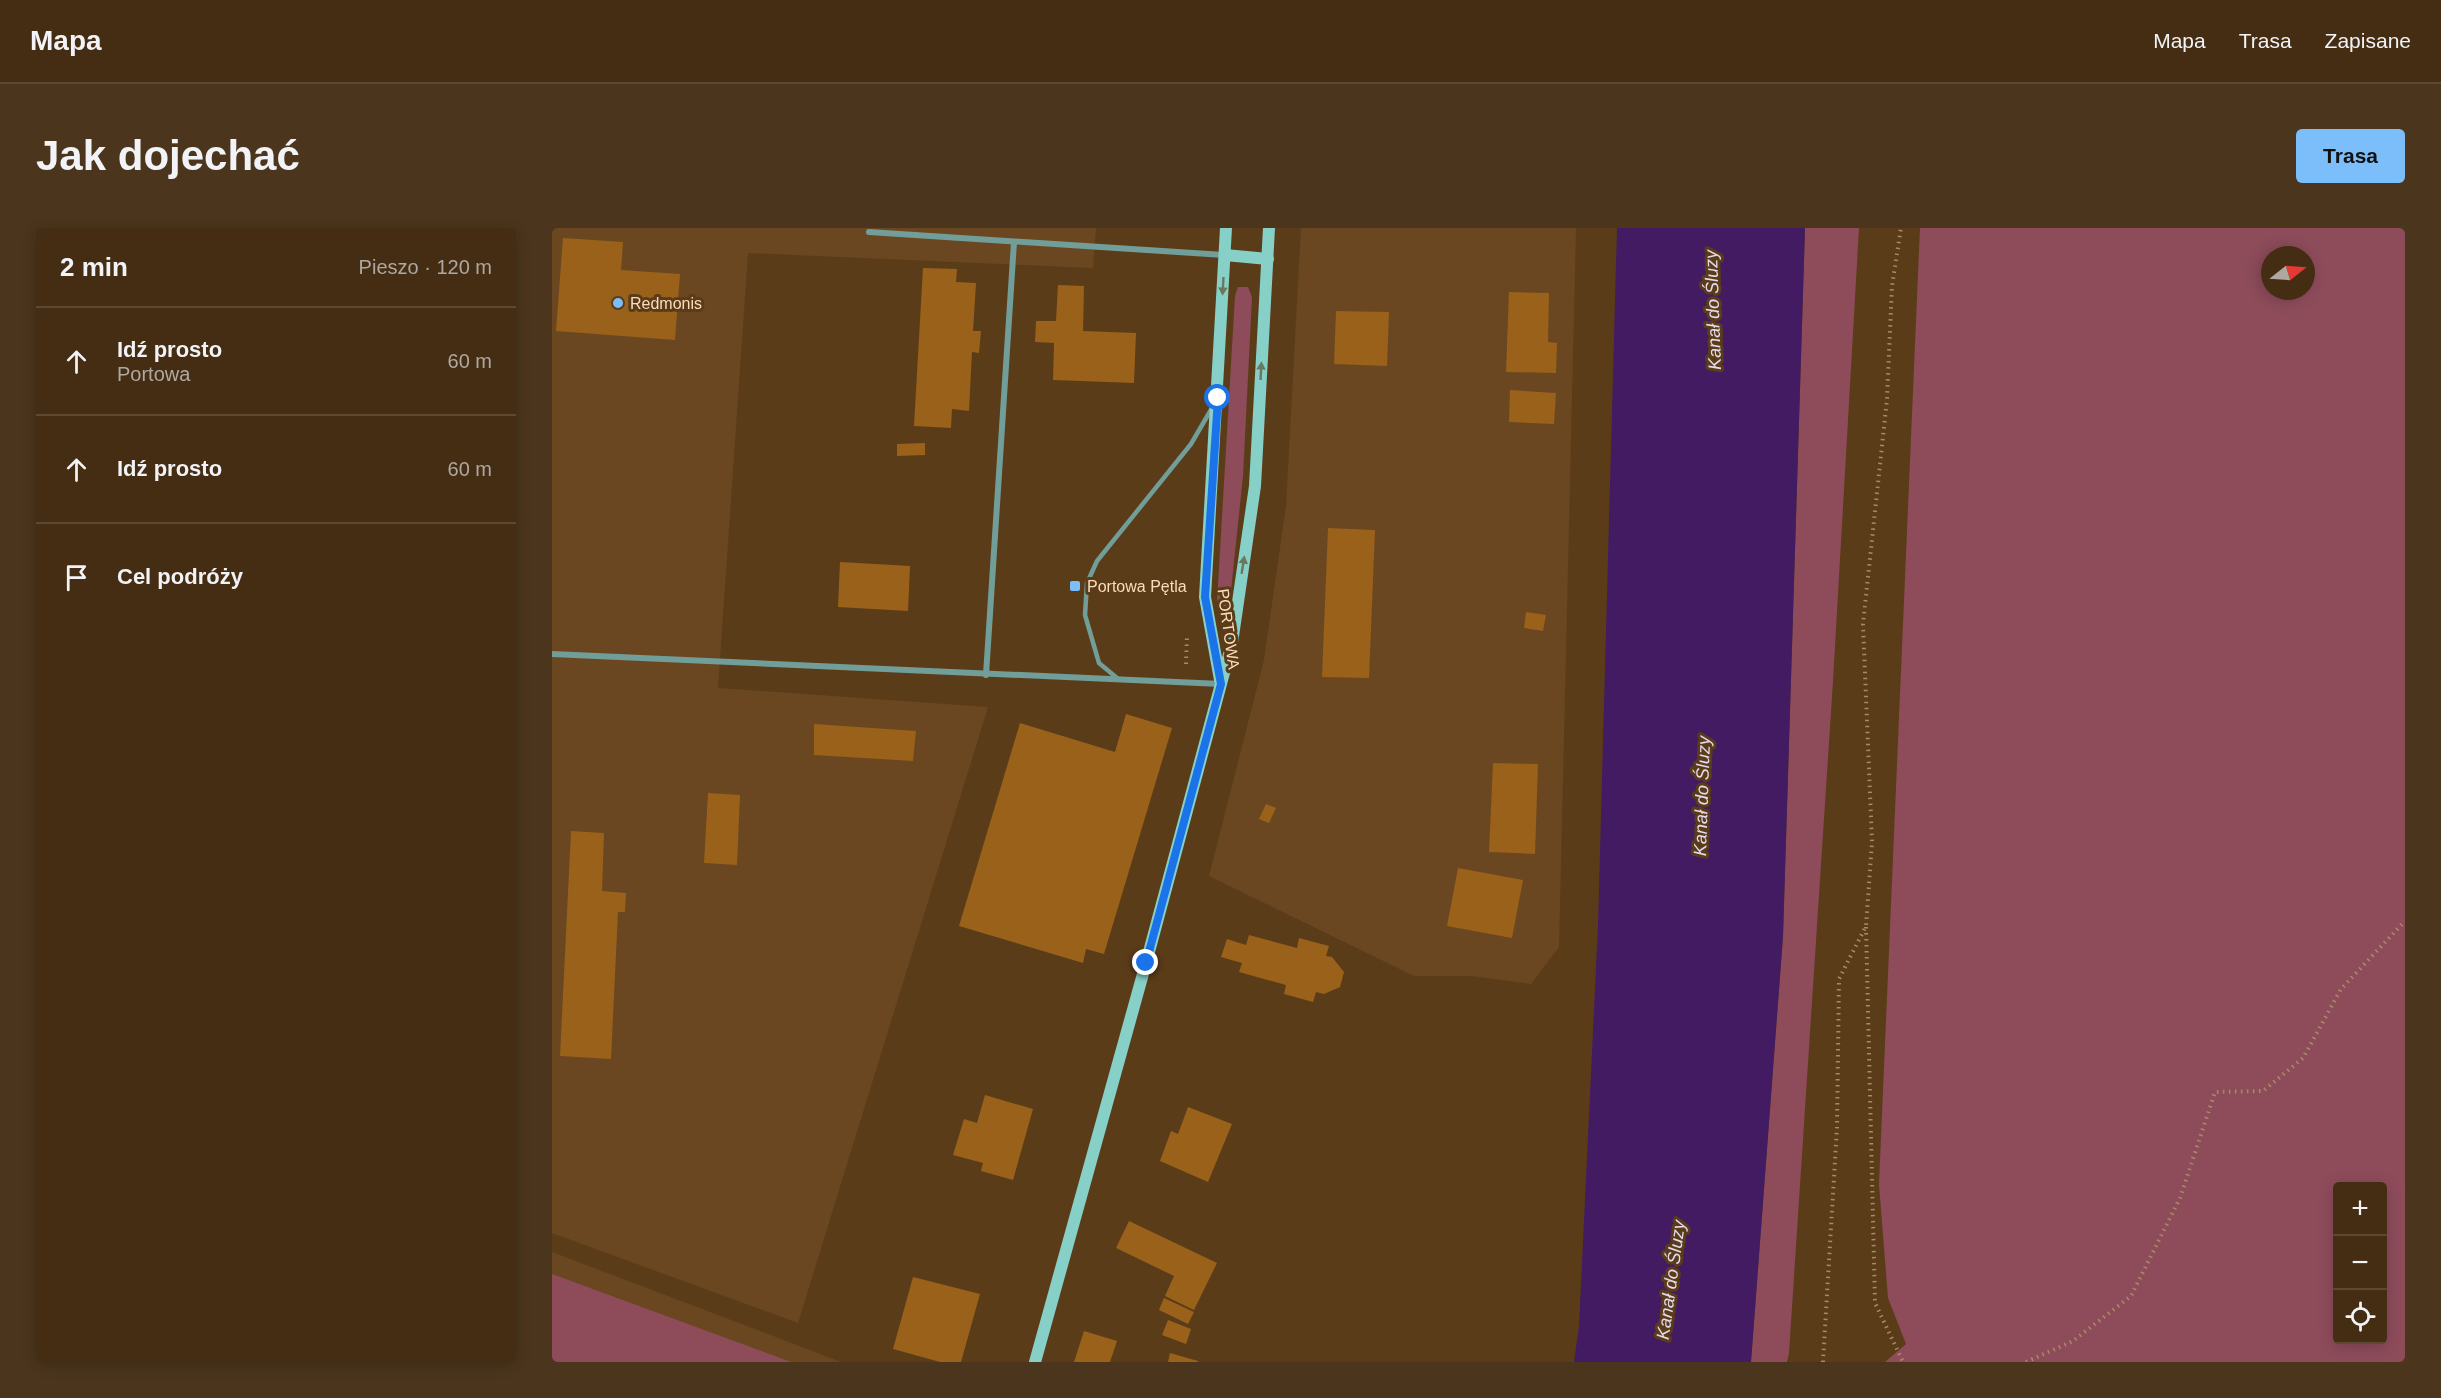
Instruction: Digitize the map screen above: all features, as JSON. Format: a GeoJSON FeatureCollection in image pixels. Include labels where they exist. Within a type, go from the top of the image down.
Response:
{"type":"FeatureCollection","features":[{"type":"Feature","properties":{"kind":"street","name":"PORTOWA"},"geometry":{"type":"LineString","coordinates":[[1221,684],[1205,597],[1226,228]]}},
{"type":"Feature","properties":{"kind":"street","name":"PORTOWA"},"geometry":{"type":"LineString","coordinates":[[1221,684],[1232,643],[1255,486],[1269,228]]}},
{"type":"Feature","properties":{"kind":"street"},"geometry":{"type":"LineString","coordinates":[[869,232],[1268,259]]}},
{"type":"Feature","properties":{"kind":"street"},"geometry":{"type":"LineString","coordinates":[[986,675],[1014,242]]}},
{"type":"Feature","properties":{"kind":"street"},"geometry":{"type":"LineString","coordinates":[[552,654],[1221,684],[1035,1362]]}},
{"type":"Feature","properties":{"kind":"lane"},"geometry":{"type":"LineString","coordinates":[[1122,681],[1099,663],[1085,615],[1087,583],[1097,561],[1191,444],[1218,398]]}},
{"type":"Feature","properties":{"kind":"path"},"geometry":{"type":"LineString","coordinates":[[1901,228],[1892,286],[1887,399],[1863,624],[1872,842],[1866,926],[1875,1303],[1903,1362]]}},
{"type":"Feature","properties":{"kind":"path"},"geometry":{"type":"LineString","coordinates":[[2025,1362],[2073,1341],[2130,1296],[2180,1198],[2214,1092],[2263,1091],[2303,1058],[2341,989],[2405,921]]}},
{"type":"Feature","properties":{"kind":"path"},"geometry":{"type":"LineString","coordinates":[[1822,1362],[1837,1127],[1839,979],[1866,926]]}},
{"type":"Feature","properties":{"kind":"shaded area"},"geometry":{"type":"Polygon","coordinates":[[[552,228],[1096,228],[1093,268],[748,253],[718,688],[988,707],[798,1323],[552,1233],[552,228]]]}},
{"type":"Feature","properties":{"kind":"shaded area"},"geometry":{"type":"Polygon","coordinates":[[[1301,228],[1576,228],[1559,947],[1531,984],[1471,976],[1414,976],[1209,876],[1264,660],[1286,506],[1301,228]]]}},
{"type":"Feature","properties":{"kind":"shaded area"},"geometry":{"type":"Polygon","coordinates":[[[1805,228],[1859,228],[1833,681],[1789,1353],[1787,1362],[1751,1362],[1783,936],[1805,228]]]}},
{"type":"Feature","properties":{"kind":"shaded area"},"geometry":{"type":"Polygon","coordinates":[[[1920,228],[2405,228],[2405,1362],[1885,1362],[1906,1344],[1888,1298],[1879,1184],[1920,228]]]}},
{"type":"Feature","properties":{"kind":"shaded area"},"geometry":{"type":"Polygon","coordinates":[[[1238,287],[1248,287],[1252,297],[1243,476],[1230,600],[1227,608],[1221,611],[1217,602],[1235,296],[1238,287]]]}},
{"type":"Feature","properties":{"kind":"shaded area"},"geometry":{"type":"Polygon","coordinates":[[[552,1252],[810,1350],[841,1362],[552,1362],[552,1252]]]}},
{"type":"Feature","properties":{"kind":"shaded area"},"geometry":{"type":"Polygon","coordinates":[[[552,1274],[791,1362],[552,1362],[552,1274]]]}},
{"type":"Feature","properties":{"kind":"water","name":"Kanał do Śluzy"},"geometry":{"type":"Polygon","coordinates":[[[1617,228],[1805,228],[1783,936],[1751,1362],[1574,1362],[1579,1326],[1598,925],[1617,228]]]}},
{"type":"Feature","properties":{"kind":"building","name":"Redmonis"},"geometry":{"type":"Polygon","coordinates":[[[563,238],[623,242],[621,270],[680,274],[675,340],[556,331],[563,238]]]}},
{"type":"Feature","properties":{"kind":"building"},"geometry":{"type":"Polygon","coordinates":[[[923,268],[957,269],[956,282],[976,283],[973,331],[981,331],[979,353],[972,352],[969,411],[952,409],[951,428],[914,426],[923,268]]]}},
{"type":"Feature","properties":{"kind":"building"},"geometry":{"type":"Polygon","coordinates":[[[1058,285],[1084,286],[1083,331],[1136,333],[1134,383],[1053,380],[1054,343],[1035,342],[1036,321],[1056,321],[1058,285]]]}},
{"type":"Feature","properties":{"kind":"building"},"geometry":{"type":"Polygon","coordinates":[[[1509,292],[1549,293],[1548,342],[1557,343],[1556,373],[1506,372],[1509,292]]]}},
{"type":"Feature","properties":{"kind":"building"},"geometry":{"type":"Polygon","coordinates":[[[1336,311],[1389,312],[1387,366],[1334,364],[1336,311]]]}},
{"type":"Feature","properties":{"kind":"building"},"geometry":{"type":"Polygon","coordinates":[[[1510,390],[1556,393],[1554,424],[1509,422],[1510,390]]]}},
{"type":"Feature","properties":{"kind":"building"},"geometry":{"type":"Polygon","coordinates":[[[925,443],[925,455],[897,456],[897,444],[925,443]]]}},
{"type":"Feature","properties":{"kind":"building"},"geometry":{"type":"Polygon","coordinates":[[[1328,528],[1375,530],[1369,678],[1322,677],[1328,528]]]}},
{"type":"Feature","properties":{"kind":"building"},"geometry":{"type":"Polygon","coordinates":[[[840,562],[910,566],[908,611],[838,607],[840,562]]]}},
{"type":"Feature","properties":{"kind":"building"},"geometry":{"type":"Polygon","coordinates":[[[1526,612],[1546,615],[1543,631],[1524,628],[1526,612]]]}},
{"type":"Feature","properties":{"kind":"building"},"geometry":{"type":"Polygon","coordinates":[[[1126,714],[1172,728],[1104,954],[1086,949],[1083,963],[959,926],[1020,723],[1115,752],[1126,714]]]}},
{"type":"Feature","properties":{"kind":"building"},"geometry":{"type":"Polygon","coordinates":[[[814,724],[916,731],[913,761],[814,755],[814,724]]]}},
{"type":"Feature","properties":{"kind":"building"},"geometry":{"type":"Polygon","coordinates":[[[1493,763],[1538,764],[1535,854],[1489,852],[1493,763]]]}},
{"type":"Feature","properties":{"kind":"building"},"geometry":{"type":"Polygon","coordinates":[[[708,793],[740,795],[737,865],[704,863],[708,793]]]}},
{"type":"Feature","properties":{"kind":"building"},"geometry":{"type":"Polygon","coordinates":[[[1266,804],[1276,808],[1269,823],[1259,819],[1266,804]]]}},
{"type":"Feature","properties":{"kind":"building"},"geometry":{"type":"Polygon","coordinates":[[[571,831],[604,833],[602,891],[626,893],[625,912],[618,912],[611,1059],[560,1056],[571,831]]]}},
{"type":"Feature","properties":{"kind":"building"},"geometry":{"type":"Polygon","coordinates":[[[1458,868],[1523,880],[1512,938],[1447,926],[1458,868]]]}},
{"type":"Feature","properties":{"kind":"building"},"geometry":{"type":"Polygon","coordinates":[[[1249,935],[1297,948],[1299,938],[1329,946],[1326,956],[1332,957],[1344,972],[1340,987],[1324,994],[1316,992],[1313,1002],[1284,994],[1286,985],[1239,972],[1242,963],[1221,957],[1227,939],[1246,945],[1249,935]]]}},
{"type":"Feature","properties":{"kind":"building"},"geometry":{"type":"Polygon","coordinates":[[[985,1095],[1033,1109],[1013,1180],[981,1171],[983,1163],[953,1155],[964,1119],[977,1123],[985,1095]]]}},
{"type":"Feature","properties":{"kind":"building"},"geometry":{"type":"Polygon","coordinates":[[[1188,1107],[1232,1124],[1208,1182],[1160,1161],[1171,1131],[1178,1134],[1188,1107]]]}},
{"type":"Feature","properties":{"kind":"building"},"geometry":{"type":"Polygon","coordinates":[[[1129,1221],[1217,1263],[1194,1310],[1165,1296],[1174,1276],[1116,1248],[1129,1221]]]}},
{"type":"Feature","properties":{"kind":"building"},"geometry":{"type":"Polygon","coordinates":[[[913,1277],[980,1294],[961,1362],[940,1362],[893,1349],[913,1277]]]}},
{"type":"Feature","properties":{"kind":"building"},"geometry":{"type":"Polygon","coordinates":[[[1164,1298],[1194,1312],[1188,1324],[1159,1310],[1164,1298]]]}},
{"type":"Feature","properties":{"kind":"building"},"geometry":{"type":"Polygon","coordinates":[[[1168,1320],[1191,1329],[1186,1344],[1162,1335],[1168,1320]]]}},
{"type":"Feature","properties":{"kind":"building"},"geometry":{"type":"Polygon","coordinates":[[[1084,1331],[1117,1341],[1110,1362],[1074,1362],[1084,1331]]]}},
{"type":"Feature","properties":{"kind":"building"},"geometry":{"type":"Polygon","coordinates":[[[1170,1353],[1198,1361],[1198,1362],[1168,1362],[1170,1353]]]}},
{"type":"Feature","properties":{"kind":"place","name":"Redmonis"},"geometry":{"type":"Point","coordinates":[618,303]}},
{"type":"Feature","properties":{"kind":"place","name":"Portowa Pętla"},"geometry":{"type":"Point","coordinates":[1075,586]}},
{"type":"Feature","properties":{"kind":"route"},"geometry":{"type":"LineString","coordinates":[[1146,963],[1221,684],[1205,597],[1218,398]]}}]}
